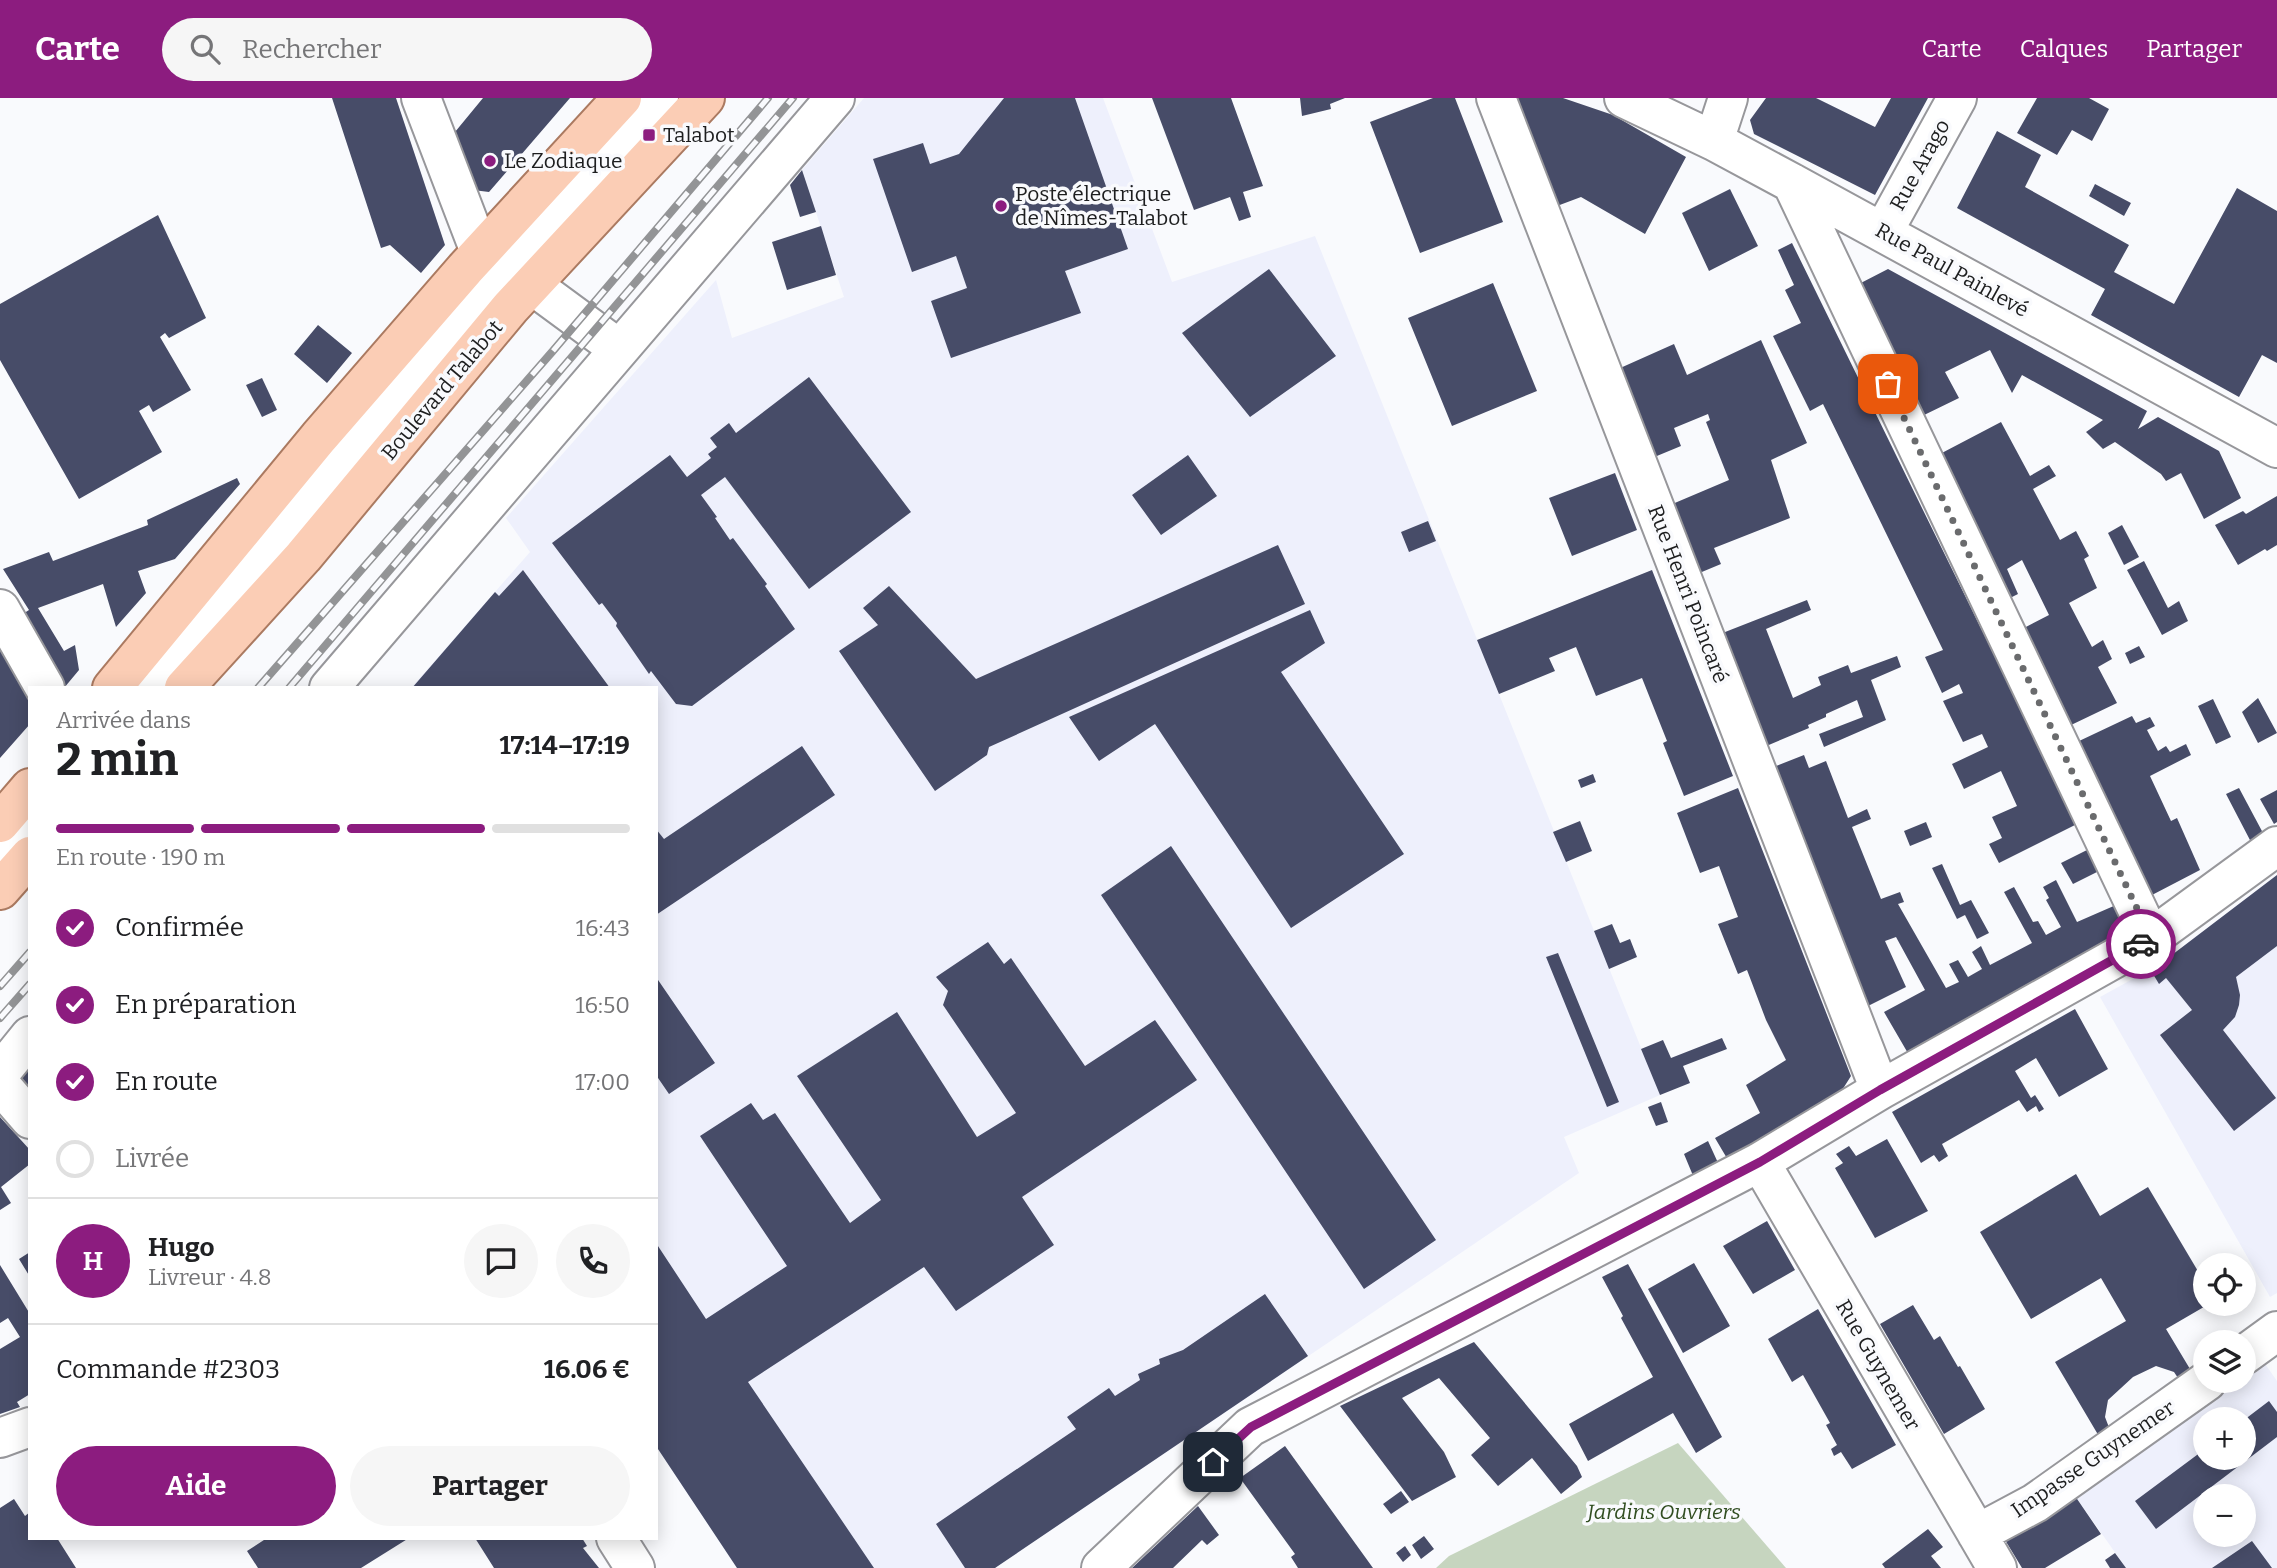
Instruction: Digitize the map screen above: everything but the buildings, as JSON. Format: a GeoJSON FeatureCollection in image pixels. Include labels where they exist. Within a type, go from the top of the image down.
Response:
{"type":"FeatureCollection","features":[{"type":"Feature","properties":{"kind":"main road"},"geometry":{"type":"LineString","coordinates":[[115,686],[319,437],[480,252],[622,98]]}},
{"type":"Feature","properties":{"kind":"main road","name":"Boulevard Talabot"},"geometry":{"type":"LineString","coordinates":[[186,686],[303,557],[510,308],[705,98]]}},
{"type":"Feature","properties":{"kind":"main road"},"geometry":{"type":"LineString","coordinates":[[0,823],[28,790]]}},
{"type":"Feature","properties":{"kind":"main road"},"geometry":{"type":"LineString","coordinates":[[0,890],[28,858]]}},
{"type":"Feature","properties":{"kind":"street"},"geometry":{"type":"LineString","coordinates":[[421,98],[480,252]]}},
{"type":"Feature","properties":{"kind":"street"},"geometry":{"type":"LineString","coordinates":[[150,686],[487,288],[659,98]]}},
{"type":"Feature","properties":{"kind":"street"},"geometry":{"type":"LineString","coordinates":[[330,686],[835,98]]}},
{"type":"Feature","properties":{"kind":"street","name":"Rue Henri Poincaré"},"geometry":{"type":"LineString","coordinates":[[1496,98],[1880,1090]]}},
{"type":"Feature","properties":{"kind":"street","name":"Rue Paul Painlevé"},"geometry":{"type":"LineString","coordinates":[[1624,98],[1714,141],[2277,448]]}},
{"type":"Feature","properties":{"kind":"street"},"geometry":{"type":"LineString","coordinates":[[1714,141],[1728,98]]}},
{"type":"Feature","properties":{"kind":"street","name":"Rue Arago"},"geometry":{"type":"LineString","coordinates":[[1883,232],[1957,98]]}},
{"type":"Feature","properties":{"kind":"street"},"geometry":{"type":"LineString","coordinates":[[1792,183],[2151,938]]}},
{"type":"Feature","properties":{"kind":"street"},"geometry":{"type":"LineString","coordinates":[[532,285],[619,349]]}},
{"type":"Feature","properties":{"kind":"street"},"geometry":{"type":"LineString","coordinates":[[0,609],[45,686]]}},
{"type":"Feature","properties":{"kind":"street"},"geometry":{"type":"LineString","coordinates":[[0,860],[28,827]]}},
{"type":"Feature","properties":{"kind":"street"},"geometry":{"type":"LineString","coordinates":[[1101,1568],[1251,1427],[1760,1162],[1880,1090],[2151,938],[2277,846]]}},
{"type":"Feature","properties":{"kind":"street"},"geometry":{"type":"LineString","coordinates":[[0,1073],[28,1038]]}},
{"type":"Feature","properties":{"kind":"street"},"geometry":{"type":"LineString","coordinates":[[0,1084],[28,1117]]}},
{"type":"Feature","properties":{"kind":"street","name":"Rue Guynemer"},"geometry":{"type":"LineString","coordinates":[[1760,1162],[1997,1568]]}},
{"type":"Feature","properties":{"kind":"street"},"geometry":{"type":"LineString","coordinates":[[2256,1346],[2277,1331]]}},
{"type":"Feature","properties":{"kind":"street","name":"Impasse Guynemer"},"geometry":{"type":"LineString","coordinates":[[1977,1534],[2035,1503],[2193,1391]]}},
{"type":"Feature","properties":{"kind":"street"},"geometry":{"type":"LineString","coordinates":[[0,1438],[28,1428]]}},
{"type":"Feature","properties":{"kind":"street"},"geometry":{"type":"LineString","coordinates":[[616,1540],[635,1568]]}},
{"type":"Feature","properties":{"kind":"shaded area"},"geometry":{"type":"Polygon","coordinates":[[[864,98],[1103,98],[1172,282],[1315,236],[1660,1095],[1564,1137],[1579,1173],[995,1568],[737,1568],[658,1449],[658,686],[413,686],[530,552],[506,518],[716,280],[732,338],[844,297],[802,170],[864,98]]]}},
{"type":"Feature","properties":{"kind":"shaded area"},"geometry":{"type":"Polygon","coordinates":[[[2277,875],[2277,1293],[2270,1297],[2256,1272],[2256,1253],[2245,1253],[2100,997],[2160,964],[2277,875]]]}},
{"type":"Feature","properties":{"kind":"shaded area"},"geometry":{"type":"Polygon","coordinates":[[[2261,1358],[2277,1381],[2277,1568],[2126,1568],[2073,1493],[2212,1393],[2256,1393],[2256,1362],[2261,1358]]]}},
{"type":"Feature","properties":{"kind":"green space","name":"Jardins Ouvriers"},"geometry":{"type":"Polygon","coordinates":[[[1678,1443],[1786,1568],[1436,1568],[1449,1556],[1678,1443]]]}},
{"type":"Feature","properties":{"kind":"railway"},"geometry":{"type":"LineString","coordinates":[[260,686],[552,352],[768,98]]}},
{"type":"Feature","properties":{"kind":"railway"},"geometry":{"type":"LineString","coordinates":[[291,686],[793,98]]}},
{"type":"Feature","properties":{"kind":"railway"},"geometry":{"type":"LineString","coordinates":[[0,986],[28,954]]}},
{"type":"Feature","properties":{"kind":"railway"},"geometry":{"type":"LineString","coordinates":[[0,1018],[28,986]]}},
{"type":"Feature","properties":{"kind":"way so far"},"geometry":{"type":"LineString","coordinates":[[1888,384],[2151,938],[2141,944]]}},
{"type":"Feature","properties":{"kind":"place","name":"Talabot"},"geometry":{"type":"Point","coordinates":[649,135]}},
{"type":"Feature","properties":{"kind":"place","name":"Le Zodiaque"},"geometry":{"type":"Point","coordinates":[490,161]}},
{"type":"Feature","properties":{"kind":"place","name":"Poste électrique de Nîmes-Talabot"},"geometry":{"type":"Point","coordinates":[1001,206]}},
{"type":"Feature","properties":{"kind":"route"},"geometry":{"type":"LineString","coordinates":[[1213,1462],[1251,1427],[1760,1162],[1880,1090],[2141,944]]}}]}
